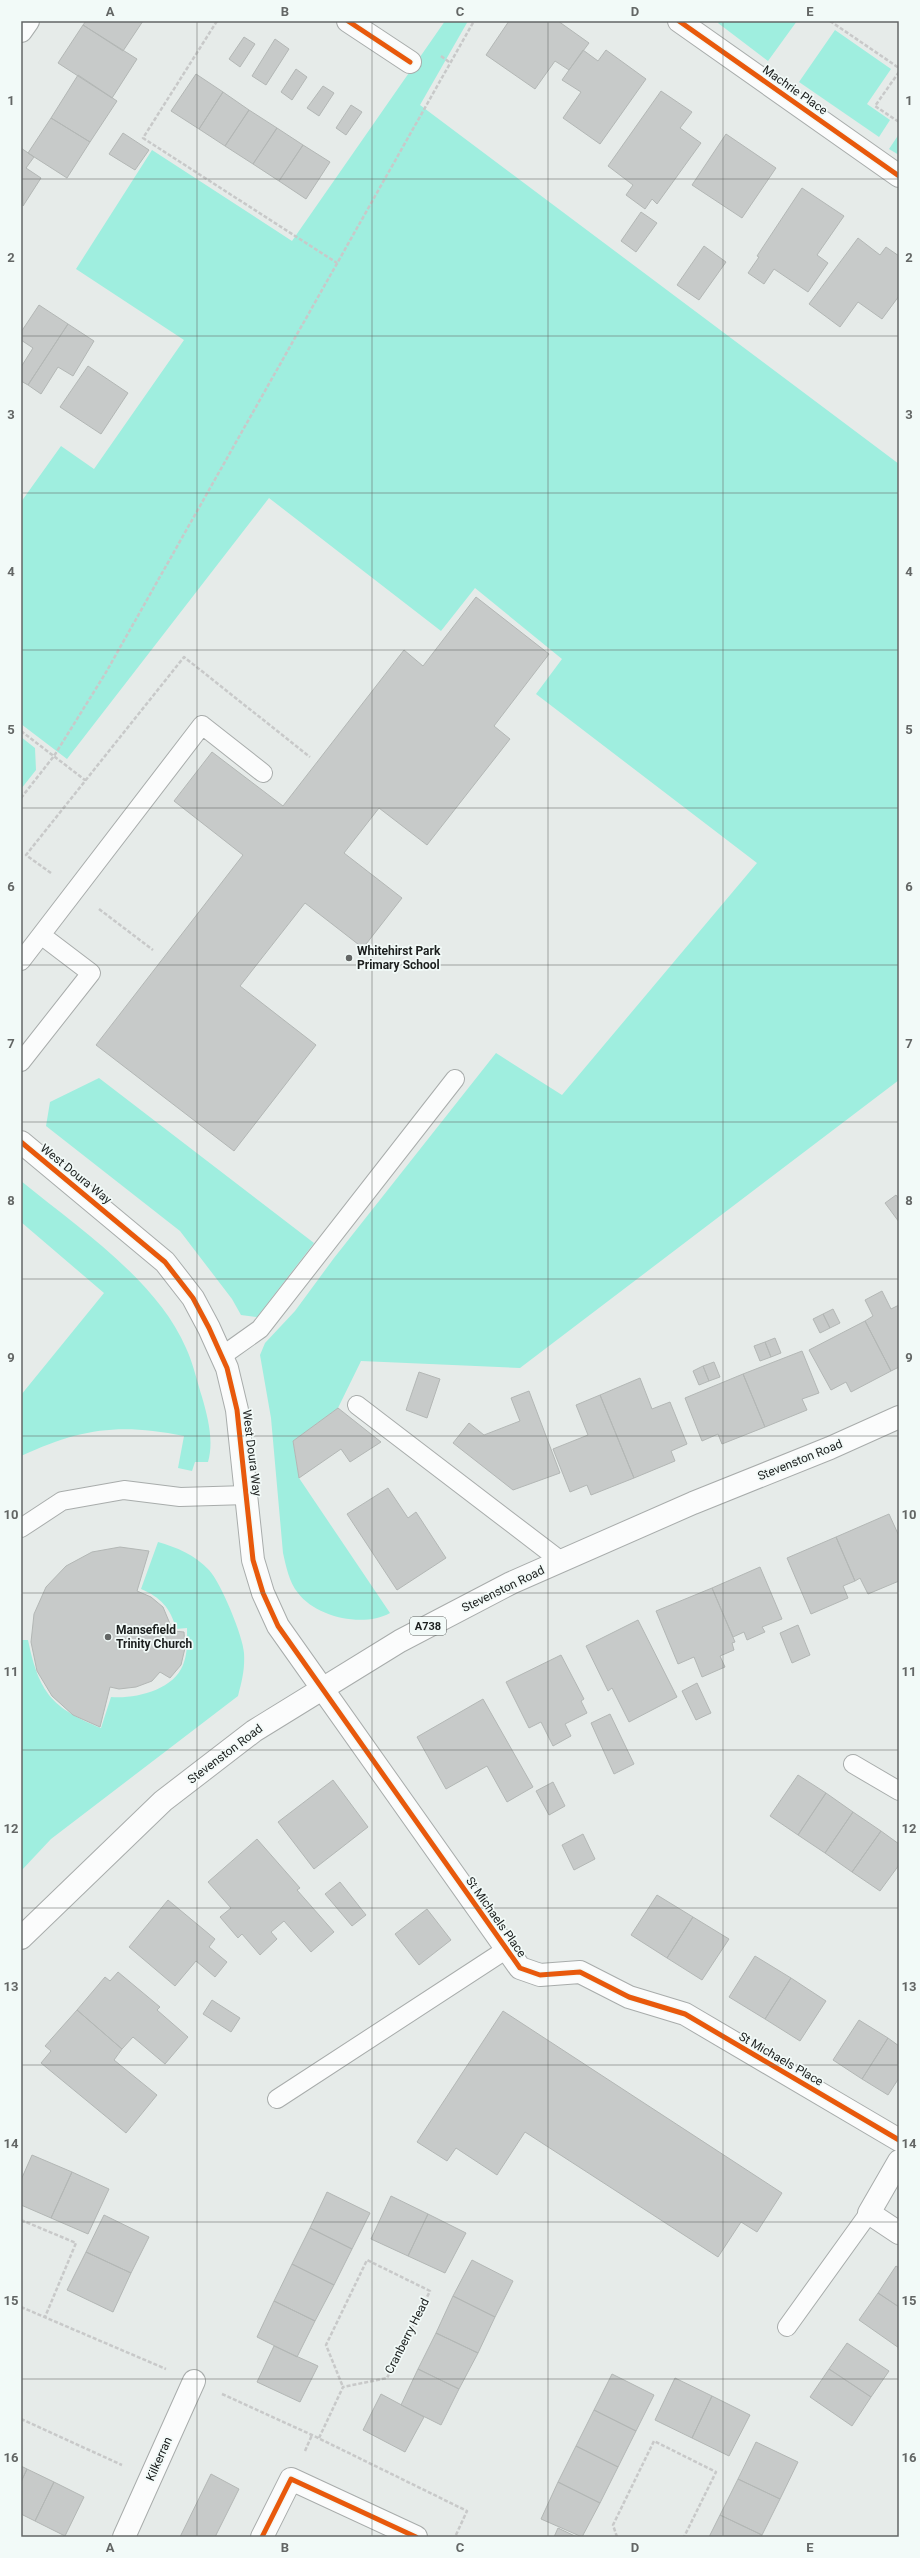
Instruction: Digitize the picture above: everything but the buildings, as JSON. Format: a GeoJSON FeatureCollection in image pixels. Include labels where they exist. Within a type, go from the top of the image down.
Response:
{"type":"FeatureCollection","features":[{"type":"Feature","properties":{"kind":"main road"},"geometry":{"type":"LineString","coordinates":[[21,31],[28,21]]}},
{"type":"Feature","properties":{"kind":"main road"},"geometry":{"type":"LineString","coordinates":[[348,21],[410,62]]}},
{"type":"Feature","properties":{"kind":"main road","name":"Machrie Place"},"geometry":{"type":"LineString","coordinates":[[679,21],[899,176]]}},
{"type":"Feature","properties":{"kind":"main road","name":"West Doura Way"},"geometry":{"type":"LineString","coordinates":[[21,1142],[166,1262],[193,1298],[222,1356],[237,1410],[253,1560],[263,1593],[278,1626],[323,1689]]}},
{"type":"Feature","properties":{"kind":"main road","name":"Stevenston Road"},"geometry":{"type":"LineString","coordinates":[[21,1938],[163,1801],[254,1731],[400,1641],[511,1583],[693,1503],[830,1448],[899,1417]]}},
{"type":"Feature","properties":{"kind":"main road","name":"St Michaels Place"},"geometry":{"type":"LineString","coordinates":[[323,1689],[520,1968],[540,1974],[580,1972],[629,1997],[685,2014],[899,2140]]}},
{"type":"Feature","properties":{"kind":"main road"},"geometry":{"type":"LineString","coordinates":[[899,2161],[869,2213],[899,2233]]}},
{"type":"Feature","properties":{"kind":"main road","name":"Kilkerran"},"geometry":{"type":"LineString","coordinates":[[124,2537],[194,2381]]}},
{"type":"Feature","properties":{"kind":"main road"},"geometry":{"type":"LineString","coordinates":[[262,2537],[291,2479],[416,2537]]}},
{"type":"Feature","properties":{"kind":"lane"},"geometry":{"type":"LineString","coordinates":[[21,961],[202,725],[263,773]]}},
{"type":"Feature","properties":{"kind":"lane"},"geometry":{"type":"LineString","coordinates":[[21,1062],[91,973],[41,935]]}},
{"type":"Feature","properties":{"kind":"lane"},"geometry":{"type":"LineString","coordinates":[[222,1356],[260,1329],[455,1079]]}},
{"type":"Feature","properties":{"kind":"lane"},"geometry":{"type":"LineString","coordinates":[[357,1405],[561,1561]]}},
{"type":"Feature","properties":{"kind":"lane"},"geometry":{"type":"LineString","coordinates":[[21,1528],[62,1502],[124,1490],[180,1497],[247,1495]]}},
{"type":"Feature","properties":{"kind":"lane"},"geometry":{"type":"LineString","coordinates":[[853,1764],[899,1791]]}},
{"type":"Feature","properties":{"kind":"lane"},"geometry":{"type":"LineString","coordinates":[[277,2099],[507,1949]]}},
{"type":"Feature","properties":{"kind":"lane"},"geometry":{"type":"LineString","coordinates":[[787,2327],[869,2213]]}},
{"type":"Feature","properties":{"kind":"path"},"geometry":{"type":"LineString","coordinates":[[217,21],[143,138],[337,263]]}},
{"type":"Feature","properties":{"kind":"path"},"geometry":{"type":"LineString","coordinates":[[21,798],[54,756],[105,674],[474,21]]}},
{"type":"Feature","properties":{"kind":"path"},"geometry":{"type":"LineString","coordinates":[[830,21],[899,68]]}},
{"type":"Feature","properties":{"kind":"path"},"geometry":{"type":"LineString","coordinates":[[899,72],[875,106],[899,122]]}},
{"type":"Feature","properties":{"kind":"path"},"geometry":{"type":"LineString","coordinates":[[21,731],[85,780]]}},
{"type":"Feature","properties":{"kind":"path"},"geometry":{"type":"LineString","coordinates":[[21,2220],[76,2243],[45,2317]]}},
{"type":"Feature","properties":{"kind":"path"},"geometry":{"type":"LineString","coordinates":[[21,2307],[194,2381],[319,2438],[467,2512],[455,2537]]}},
{"type":"Feature","properties":{"kind":"path"},"geometry":{"type":"LineString","coordinates":[[319,2438],[343,2387]]}},
{"type":"Feature","properties":{"kind":"path"},"geometry":{"type":"LineString","coordinates":[[21,2419],[150,2478]]}},
{"type":"Feature","properties":{"kind":"path"},"geometry":{"type":"LineString","coordinates":[[618,2537],[613,2525],[654,2441],[716,2472],[684,2537]]}},
{"type":"Feature","properties":{"kind":"green space"},"geometry":{"type":"Polygon","coordinates":[[[445,21],[468,21],[420,105],[899,464],[899,1080],[520,1368],[361,1361],[338,1408],[293,1441],[299,1478],[390,1613],[367,1620],[354,1620],[328,1614],[316,1608],[298,1593],[288,1574],[283,1553],[271,1418],[260,1355],[265,1343],[295,1311],[334,1258],[496,1053],[562,1095],[757,863],[536,694],[562,659],[475,588],[441,631],[269,498],[67,759],[21,724],[21,502],[61,446],[94,469],[184,340],[76,269],[152,150],[292,241],[445,21]]]}},
{"type":"Feature","properties":{"kind":"green space"},"geometry":{"type":"Polygon","coordinates":[[[719,21],[797,21],[768,61],[718,23],[719,21]]]}},
{"type":"Feature","properties":{"kind":"green space"},"geometry":{"type":"Polygon","coordinates":[[[835,30],[891,69],[867,104],[890,120],[879,137],[799,82],[835,30]]]}},
{"type":"Feature","properties":{"kind":"green space"},"geometry":{"type":"Polygon","coordinates":[[[899,134],[899,155],[889,149],[899,134]]]}},
{"type":"Feature","properties":{"kind":"green space"},"geometry":{"type":"Polygon","coordinates":[[[21,737],[35,748],[36,770],[21,789],[21,737]]]}},
{"type":"Feature","properties":{"kind":"green space"},"geometry":{"type":"Polygon","coordinates":[[[99,1078],[314,1243],[257,1317],[241,1315],[232,1299],[180,1231],[46,1126],[50,1102],[99,1078]]]}},
{"type":"Feature","properties":{"kind":"green space"},"geometry":{"type":"Polygon","coordinates":[[[21,1181],[114,1256],[136,1277],[173,1323],[191,1360],[206,1413],[210,1430],[210,1454],[208,1462],[195,1462],[192,1471],[178,1468],[184,1436],[161,1432],[120,1429],[82,1434],[63,1439],[21,1456],[21,1395],[104,1293],[21,1222],[21,1181]]]}},
{"type":"Feature","properties":{"kind":"green space"},"geometry":{"type":"Polygon","coordinates":[[[158,1542],[172,1546],[198,1560],[209,1570],[225,1597],[243,1645],[244,1670],[238,1696],[51,1839],[21,1871],[21,1640],[28,1640],[37,1673],[50,1696],[70,1713],[101,1728],[111,1697],[142,1694],[162,1687],[171,1681],[178,1674],[185,1660],[187,1628],[176,1629],[171,1615],[164,1604],[148,1592],[141,1589],[158,1542]]]}},
{"type":"Feature","properties":{"kind":"cycle path"},"geometry":{"type":"LineString","coordinates":[[348,21],[410,62]]}},
{"type":"Feature","properties":{"kind":"cycle path"},"geometry":{"type":"LineString","coordinates":[[679,21],[899,176]]}},
{"type":"Feature","properties":{"kind":"cycle path"},"geometry":{"type":"LineString","coordinates":[[21,1142],[165,1262],[193,1298],[209,1328],[227,1368],[237,1410],[253,1560],[263,1593],[278,1626],[520,1968],[540,1975],[580,1972],[629,1997],[685,2014],[899,2140]]}},
{"type":"Feature","properties":{"kind":"cycle path"},"geometry":{"type":"LineString","coordinates":[[262,2537],[291,2479],[416,2537]]}},
{"type":"Feature","properties":{"kind":"place","name":"Whitehirst Park Primary School"},"geometry":{"type":"Point","coordinates":[349,958]}},
{"type":"Feature","properties":{"kind":"place","name":"Mansefield Trinity Church"},"geometry":{"type":"Point","coordinates":[108,1637]}}]}
